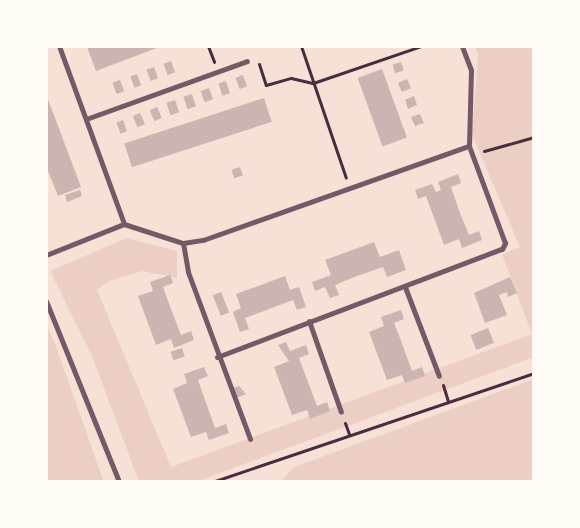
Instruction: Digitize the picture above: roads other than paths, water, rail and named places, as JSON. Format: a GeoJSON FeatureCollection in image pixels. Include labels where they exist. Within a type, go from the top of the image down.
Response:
{"type":"FeatureCollection","features":[{"type":"Feature","properties":{"kind":"street"},"geometry":{"type":"LineString","coordinates":[[59,46],[124,224]]}},
{"type":"Feature","properties":{"kind":"street"},"geometry":{"type":"LineString","coordinates":[[217,356],[502,249],[505,243],[469,146],[471,70],[462,46]]}},
{"type":"Feature","properties":{"kind":"street"},"geometry":{"type":"LineString","coordinates":[[86,119],[247,61]]}},
{"type":"Feature","properties":{"kind":"street"},"geometry":{"type":"LineString","coordinates":[[46,255],[124,224],[183,243],[203,240],[469,146]]}},
{"type":"Feature","properties":{"kind":"street"},"geometry":{"type":"LineString","coordinates":[[183,243],[188,272],[217,356],[250,438]]}},
{"type":"Feature","properties":{"kind":"street"},"geometry":{"type":"LineString","coordinates":[[405,287],[439,376]]}},
{"type":"Feature","properties":{"kind":"street"},"geometry":{"type":"LineString","coordinates":[[46,301],[119,482]]}},
{"type":"Feature","properties":{"kind":"street"},"geometry":{"type":"LineString","coordinates":[[309,321],[341,412]]}}]}
